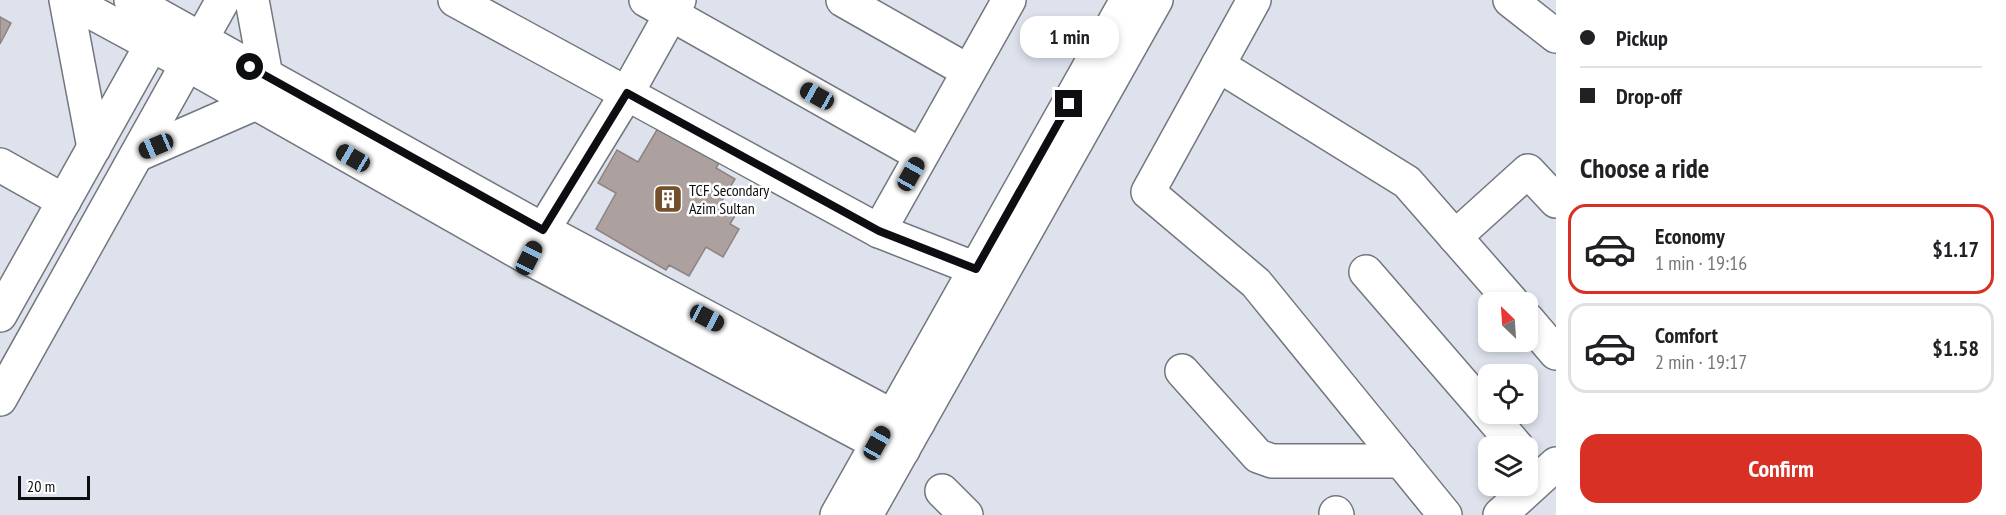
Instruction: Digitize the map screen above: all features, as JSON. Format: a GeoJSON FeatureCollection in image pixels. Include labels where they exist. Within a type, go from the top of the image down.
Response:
{"type":"FeatureCollection","features":[{"type":"Feature","properties":{"kind":"street"},"geometry":{"type":"LineString","coordinates":[[94,148],[68,0],[165,22]]}},
{"type":"Feature","properties":{"kind":"street"},"geometry":{"type":"LineString","coordinates":[[131,0],[165,22],[194,52],[536,244],[898,433]]}},
{"type":"Feature","properties":{"kind":"street"},"geometry":{"type":"LineString","coordinates":[[0,399],[223,0]]}},
{"type":"Feature","properties":{"kind":"street"},"geometry":{"type":"LineString","coordinates":[[252,0],[261,89]]}},
{"type":"Feature","properties":{"kind":"street"},"geometry":{"type":"LineString","coordinates":[[455,0],[879,231],[976,269]]}},
{"type":"Feature","properties":{"kind":"street"},"geometry":{"type":"LineString","coordinates":[[843,0],[968,71]]}},
{"type":"Feature","properties":{"kind":"street"},"geometry":{"type":"LineString","coordinates":[[879,231],[1009,0]]}},
{"type":"Feature","properties":{"kind":"street"},"geometry":{"type":"LineString","coordinates":[[866,515],[898,433],[976,269],[1127,0]]}},
{"type":"Feature","properties":{"kind":"street"},"geometry":{"type":"LineString","coordinates":[[837,515],[898,433],[1156,0]]}},
{"type":"Feature","properties":{"kind":"street"},"geometry":{"type":"LineString","coordinates":[[1254,0],[1148,192],[1256,283],[1445,515]]}},
{"type":"Feature","properties":{"kind":"street"},"geometry":{"type":"LineString","coordinates":[[1510,0],[1556,36]]}},
{"type":"Feature","properties":{"kind":"street"},"geometry":{"type":"LineString","coordinates":[[536,244],[627,93],[665,5],[921,155]]}},
{"type":"Feature","properties":{"kind":"street"},"geometry":{"type":"LineString","coordinates":[[0,315],[165,22]]}},
{"type":"Feature","properties":{"kind":"street"},"geometry":{"type":"LineString","coordinates":[[1218,65],[1407,182],[1503,292]]}},
{"type":"Feature","properties":{"kind":"street"},"geometry":{"type":"LineString","coordinates":[[136,154],[261,89]]}},
{"type":"Feature","properties":{"kind":"street"},"geometry":{"type":"LineString","coordinates":[[0,165],[64,201]]}},
{"type":"Feature","properties":{"kind":"street"},"geometry":{"type":"LineString","coordinates":[[1455,237],[1528,171],[1556,201]]}},
{"type":"Feature","properties":{"kind":"street"},"geometry":{"type":"LineString","coordinates":[[1366,272],[1478,402]]}},
{"type":"Feature","properties":{"kind":"street"},"geometry":{"type":"LineString","coordinates":[[1538,332],[1556,352]]}},
{"type":"Feature","properties":{"kind":"street"},"geometry":{"type":"LineString","coordinates":[[1182,371],[1258,456],[1272,461],[1401,461]]}},
{"type":"Feature","properties":{"kind":"street"},"geometry":{"type":"LineString","coordinates":[[1497,424],[1507,436]]}},
{"type":"Feature","properties":{"kind":"street"},"geometry":{"type":"LineString","coordinates":[[1500,515],[1545,472]]}},
{"type":"Feature","properties":{"kind":"street"},"geometry":{"type":"LineString","coordinates":[[942,491],[966,515]]}},
{"type":"Feature","properties":{"kind":"building"},"geometry":{"type":"Polygon","coordinates":[[[0,17],[11,23],[0,44],[0,17]]]}},
{"type":"Feature","properties":{"kind":"building","name":"TCF Secondary Azim Sultan"},"geometry":{"type":"Polygon","coordinates":[[[658,128],[719,163],[716,168],[735,179],[720,204],[736,214],[730,224],[739,229],[723,257],[706,247],[689,276],[669,265],[666,270],[596,229],[616,193],[598,183],[617,150],[638,162],[658,128]]]}},
{"type":"Feature","properties":{"kind":"place","name":"TCF Secondary Azim Sultan"},"geometry":{"type":"Point","coordinates":[668,199]}},
{"type":"Feature","properties":{"kind":"route"},"geometry":{"type":"LineString","coordinates":[[250,67],[543,230],[627,93],[879,231],[976,269],[1069,104]]}}]}
